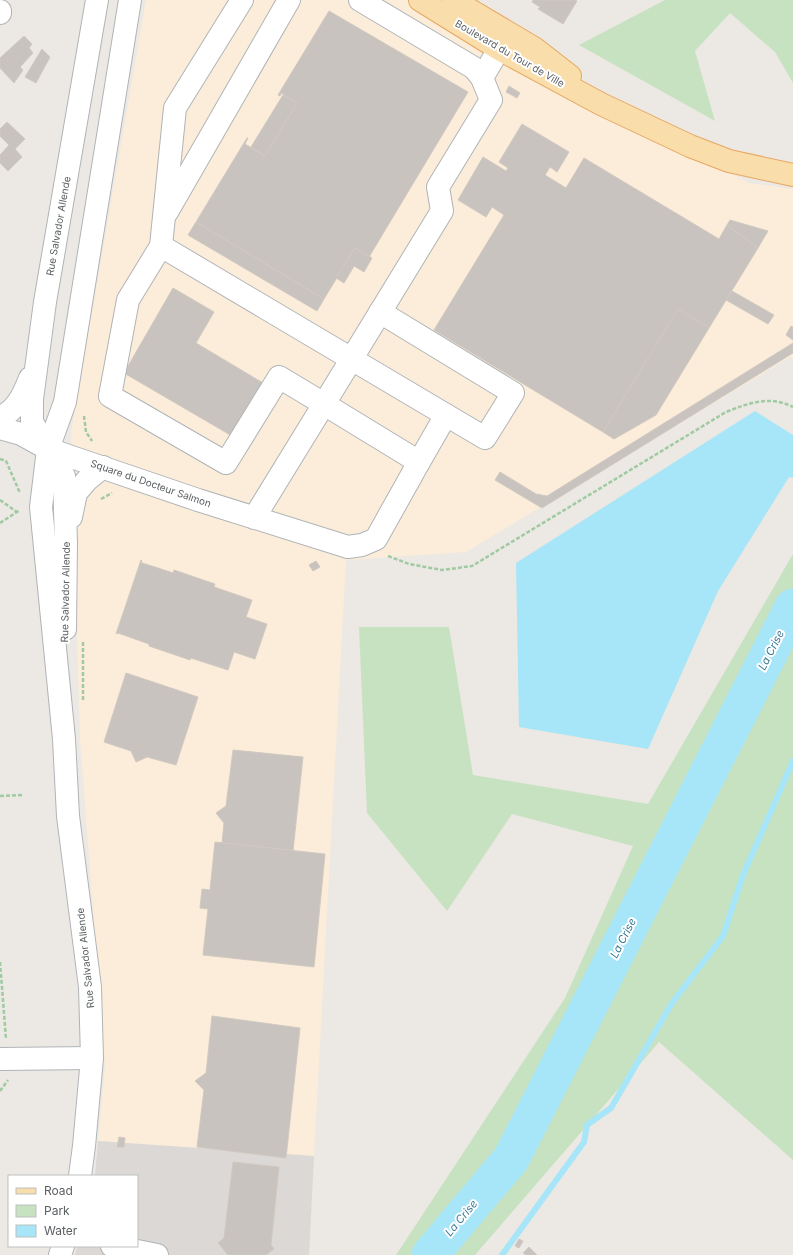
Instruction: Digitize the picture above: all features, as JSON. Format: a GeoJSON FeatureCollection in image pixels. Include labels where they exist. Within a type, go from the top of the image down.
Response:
{"type":"FeatureCollection","features":[{"type":"Feature","properties":{"kind":"main road","name":"Boulevard du Tour de Ville"},"geometry":{"type":"LineString","coordinates":[[420,0],[499,48],[601,104],[690,146],[729,161],[793,176]]}},
{"type":"Feature","properties":{"kind":"main road","name":"Boulevard du Tour de Ville"},"geometry":{"type":"LineString","coordinates":[[453,0],[534,48],[568,74],[601,104]]}},
{"type":"Feature","properties":{"kind":"street","name":"Rue Salvador Allende"},"geometry":{"type":"LineString","coordinates":[[64,739],[66,544],[64,476],[32,422],[36,364],[97,0]]}},
{"type":"Feature","properties":{"kind":"street","name":"Rue Salvador Allende"},"geometry":{"type":"LineString","coordinates":[[80,1175],[92,1058],[90,987],[68,816],[64,739],[41,507],[48,449],[65,402],[130,0]]}},
{"type":"Feature","properties":{"kind":"street"},"geometry":{"type":"LineString","coordinates":[[242,0],[175,108],[162,220],[161,246],[128,300],[110,396],[226,463],[279,377],[419,462]]}},
{"type":"Feature","properties":{"kind":"street"},"geometry":{"type":"LineString","coordinates":[[162,220],[290,0]]}},
{"type":"Feature","properties":{"kind":"street"},"geometry":{"type":"LineString","coordinates":[[254,518],[442,211],[438,187],[491,100],[482,78],[474,68],[360,0]]}},
{"type":"Feature","properties":{"kind":"street"},"geometry":{"type":"LineString","coordinates":[[482,78],[499,48]]}},
{"type":"Feature","properties":{"kind":"street"},"geometry":{"type":"LineString","coordinates":[[161,246],[485,438],[513,393],[380,312]]}},
{"type":"Feature","properties":{"kind":"street"},"geometry":{"type":"LineString","coordinates":[[0,418],[9,413],[22,399],[36,364]]}},
{"type":"Feature","properties":{"kind":"street"},"geometry":{"type":"LineString","coordinates":[[362,545],[376,539],[446,415]]}},
{"type":"Feature","properties":{"kind":"street","name":"Square du Docteur Salmon"},"geometry":{"type":"LineString","coordinates":[[0,428],[21,434],[48,449],[254,518],[348,547],[362,545]]}},
{"type":"Feature","properties":{"kind":"street"},"geometry":{"type":"LineString","coordinates":[[66,544],[76,493],[87,480],[103,467]]}},
{"type":"Feature","properties":{"kind":"street"},"geometry":{"type":"LineString","coordinates":[[4,1058],[92,1058]]}},
{"type":"Feature","properties":{"kind":"street"},"geometry":{"type":"LineString","coordinates":[[117,1247],[157,1255]]}},
{"type":"Feature","properties":{"kind":"path"},"geometry":{"type":"LineString","coordinates":[[362,545],[409,564],[442,570],[472,566],[726,412],[755,401],[784,402],[793,407]]}},
{"type":"Feature","properties":{"kind":"path"},"geometry":{"type":"LineString","coordinates":[[0,500],[17,512]]}},
{"type":"Feature","properties":{"kind":"path"},"geometry":{"type":"LineString","coordinates":[[83,637],[84,708]]}},
{"type":"Feature","properties":{"kind":"path"},"geometry":{"type":"LineString","coordinates":[[0,796],[23,795]]}},
{"type":"Feature","properties":{"kind":"path"},"geometry":{"type":"LineString","coordinates":[[0,962],[4,1058],[8,1079],[0,1091]]}},
{"type":"Feature","properties":{"kind":"shaded area"},"geometry":{"type":"Polygon","coordinates":[[[146,0],[425,0],[749,183],[793,189],[793,359],[790,357],[466,552],[346,560],[314,1156],[98,1141],[105,1067],[80,739],[71,433],[146,0]]]}},
{"type":"Feature","properties":{"kind":"shaded area"},"geometry":{"type":"Polygon","coordinates":[[[98,1141],[314,1156],[309,1255],[75,1255],[77,1247],[138,1247],[138,1175],[95,1175],[98,1141]]]}},
{"type":"Feature","properties":{"kind":"green space"},"geometry":{"type":"Polygon","coordinates":[[[665,0],[793,0],[793,83],[775,52],[730,13],[695,51],[715,121],[579,45],[665,0]]]}},
{"type":"Feature","properties":{"kind":"green space"},"geometry":{"type":"Polygon","coordinates":[[[793,554],[793,1160],[659,1042],[475,1255],[396,1255],[565,998],[633,846],[512,814],[447,911],[367,813],[359,627],[449,627],[473,775],[648,804],[793,554]]]}},
{"type":"Feature","properties":{"kind":"water"},"geometry":{"type":"Polygon","coordinates":[[[755,411],[793,435],[793,478],[789,477],[718,591],[648,749],[519,727],[516,563],[755,411]]]}},
{"type":"Feature","properties":{"kind":"building"},"geometry":{"type":"Polygon","coordinates":[[[533,0],[577,1],[563,24],[538,9],[540,7],[532,2],[533,0]]]}},
{"type":"Feature","properties":{"kind":"building"},"geometry":{"type":"Polygon","coordinates":[[[329,11],[468,92],[369,257],[355,248],[324,299],[196,222],[247,138],[245,144],[265,156],[297,103],[281,93],[280,96],[278,95],[329,11]]]}},
{"type":"Feature","properties":{"kind":"building"},"geometry":{"type":"Polygon","coordinates":[[[24,36],[32,44],[29,48],[33,53],[20,67],[23,70],[14,83],[0,68],[0,58],[24,36]]]}},
{"type":"Feature","properties":{"kind":"building"},"geometry":{"type":"Polygon","coordinates":[[[42,49],[50,57],[36,83],[25,77],[42,49]]]}},
{"type":"Feature","properties":{"kind":"building"},"geometry":{"type":"Polygon","coordinates":[[[509,86],[520,93],[517,98],[506,92],[509,86]]]}},
{"type":"Feature","properties":{"kind":"building"},"geometry":{"type":"Polygon","coordinates":[[[283,95],[297,103],[265,156],[251,147],[283,95]]]}},
{"type":"Feature","properties":{"kind":"building"},"geometry":{"type":"Polygon","coordinates":[[[7,122],[25,139],[15,149],[22,157],[8,171],[0,163],[0,155],[9,145],[0,136],[0,129],[7,122]]]}},
{"type":"Feature","properties":{"kind":"building"},"geometry":{"type":"Polygon","coordinates":[[[522,124],[569,152],[557,172],[550,167],[545,175],[566,188],[584,158],[719,239],[727,225],[758,248],[709,328],[678,309],[603,432],[434,330],[504,215],[492,207],[486,217],[458,200],[483,157],[506,171],[508,168],[499,162],[522,124]]]}},
{"type":"Feature","properties":{"kind":"building"},"geometry":{"type":"Polygon","coordinates":[[[730,220],[768,231],[758,248],[727,225],[730,220]]]}},
{"type":"Feature","properties":{"kind":"building"},"geometry":{"type":"Polygon","coordinates":[[[196,222],[324,299],[317,311],[188,235],[196,222]]]}},
{"type":"Feature","properties":{"kind":"building"},"geometry":{"type":"Polygon","coordinates":[[[355,248],[372,258],[364,272],[354,266],[344,283],[336,278],[355,248]]]}},
{"type":"Feature","properties":{"kind":"building"},"geometry":{"type":"Polygon","coordinates":[[[173,288],[214,312],[196,343],[263,383],[232,436],[124,373],[173,288]]]}},
{"type":"Feature","properties":{"kind":"building"},"geometry":{"type":"Polygon","coordinates":[[[732,291],[774,315],[768,324],[726,300],[732,291]]]}},
{"type":"Feature","properties":{"kind":"building"},"geometry":{"type":"Polygon","coordinates":[[[678,309],[709,328],[656,415],[614,439],[603,432],[678,309]]]}},
{"type":"Feature","properties":{"kind":"building"},"geometry":{"type":"Polygon","coordinates":[[[791,326],[793,327],[793,340],[786,335],[791,326]]]}},
{"type":"Feature","properties":{"kind":"building"},"geometry":{"type":"Polygon","coordinates":[[[793,343],[793,353],[542,508],[495,480],[500,472],[536,494],[547,496],[793,343]]]}},
{"type":"Feature","properties":{"kind":"building"},"geometry":{"type":"Polygon","coordinates":[[[141,560],[142,563],[173,573],[174,570],[215,584],[214,587],[252,600],[246,617],[267,624],[255,659],[234,652],[228,670],[191,658],[190,660],[149,646],[149,644],[118,633],[116,634],[141,560]]]}},
{"type":"Feature","properties":{"kind":"building"},"geometry":{"type":"Polygon","coordinates":[[[316,561],[320,567],[313,571],[309,565],[316,561]]]}},
{"type":"Feature","properties":{"kind":"building"},"geometry":{"type":"Polygon","coordinates":[[[126,673],[198,697],[176,765],[147,757],[136,762],[131,751],[104,742],[126,673]]]}},
{"type":"Feature","properties":{"kind":"building"},"geometry":{"type":"Polygon","coordinates":[[[233,750],[303,757],[293,851],[222,843],[224,823],[216,813],[226,806],[233,750]]]}},
{"type":"Feature","properties":{"kind":"building"},"geometry":{"type":"Polygon","coordinates":[[[215,842],[325,854],[314,967],[203,955],[208,909],[200,908],[202,889],[210,890],[215,842]]]}},
{"type":"Feature","properties":{"kind":"building"},"geometry":{"type":"Polygon","coordinates":[[[212,1016],[300,1028],[286,1158],[197,1147],[204,1090],[195,1081],[206,1073],[212,1016]]]}},
{"type":"Feature","properties":{"kind":"building"},"geometry":{"type":"Polygon","coordinates":[[[119,1137],[125,1138],[124,1147],[117,1147],[119,1137]]]}},
{"type":"Feature","properties":{"kind":"building"},"geometry":{"type":"Polygon","coordinates":[[[233,1162],[279,1167],[271,1245],[274,1249],[266,1255],[228,1255],[218,1243],[224,1238],[233,1162]]]}},
{"type":"Feature","properties":{"kind":"building"},"geometry":{"type":"Polygon","coordinates":[[[519,1239],[523,1241],[519,1248],[515,1246],[519,1239]]]}},
{"type":"Feature","properties":{"kind":"building"},"geometry":{"type":"Polygon","coordinates":[[[529,1247],[537,1255],[526,1255],[523,1253],[529,1247]]]}},
{"type":"Feature","properties":{"kind":"waterway","name":"La Crise"},"geometry":{"type":"LineString","coordinates":[[430,1255],[511,1159],[793,607]]}},
{"type":"Feature","properties":{"kind":"waterway","name":"La Crise"},"geometry":{"type":"LineString","coordinates":[[502,1255],[584,1142],[587,1125],[611,1108],[672,1003],[723,936],[743,875],[793,761]]}}]}
